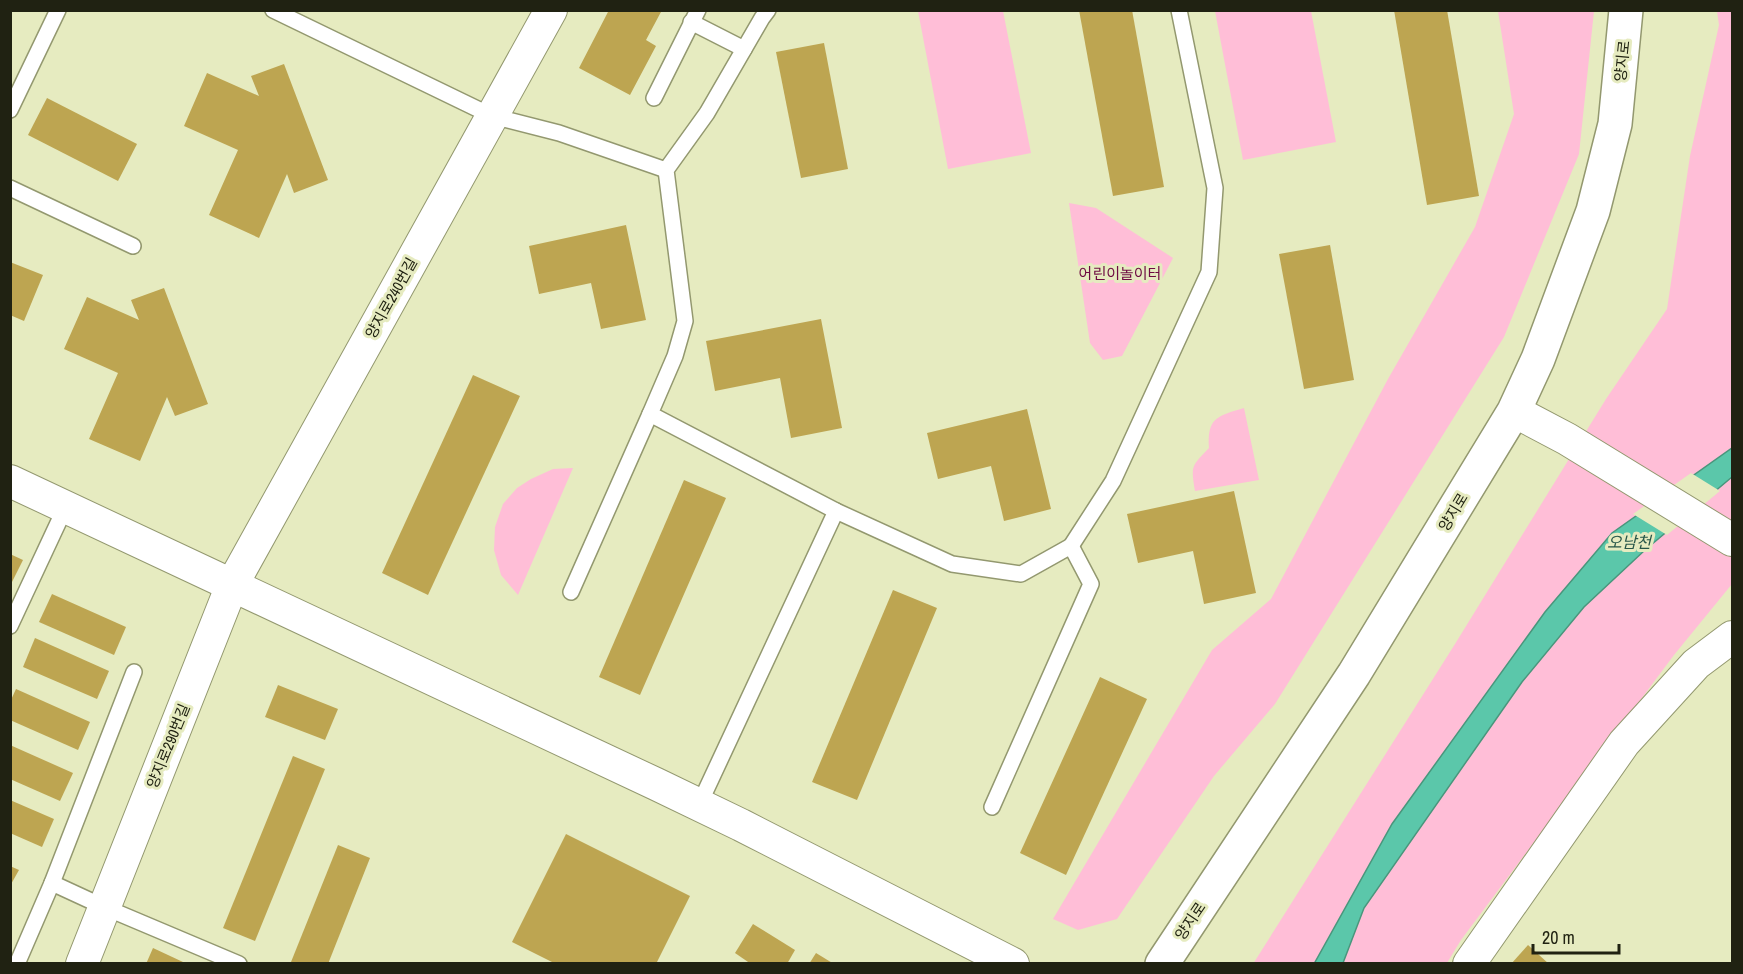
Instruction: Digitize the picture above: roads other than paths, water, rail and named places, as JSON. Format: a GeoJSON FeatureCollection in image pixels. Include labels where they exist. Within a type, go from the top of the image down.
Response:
{"type":"FeatureCollection","features":[{"type":"Feature","properties":{"kind":"street","name":"양지로240번길"},"geometry":{"type":"LineString","coordinates":[[232,585],[550,10]]}},
{"type":"Feature","properties":{"kind":"street","name":"양지로"},"geometry":{"type":"LineString","coordinates":[[1162,963],[1354,674],[1514,411],[1538,359],[1593,211],[1615,124],[1626,10]]}},
{"type":"Feature","properties":{"kind":"street"},"geometry":{"type":"LineString","coordinates":[[1514,411],[1732,540]]}},
{"type":"Feature","properties":{"kind":"street"},"geometry":{"type":"LineString","coordinates":[[10,481],[699,805],[1013,963]]}},
{"type":"Feature","properties":{"kind":"street","name":"양지로290번길"},"geometry":{"type":"LineString","coordinates":[[82,963],[232,585]]}},
{"type":"Feature","properties":{"kind":"street"},"geometry":{"type":"LineString","coordinates":[[1469,963],[1624,743],[1696,664],[1732,637]]}},
{"type":"Feature","properties":{"kind":"lane"},"geometry":{"type":"LineString","coordinates":[[10,110],[58,10]]}},
{"type":"Feature","properties":{"kind":"lane"},"geometry":{"type":"LineString","coordinates":[[273,10],[492,116],[559,133],[666,170]]}},
{"type":"Feature","properties":{"kind":"lane"},"geometry":{"type":"LineString","coordinates":[[571,592],[675,356],[685,321],[666,170],[707,113],[768,10]]}},
{"type":"Feature","properties":{"kind":"lane"},"geometry":{"type":"LineString","coordinates":[[650,414],[836,511],[952,564],[1022,574],[1071,546],[1113,481],[1209,272],[1215,188],[1179,10]]}},
{"type":"Feature","properties":{"kind":"lane"},"geometry":{"type":"LineString","coordinates":[[654,98],[695,16],[744,49]]}},
{"type":"Feature","properties":{"kind":"lane"},"geometry":{"type":"LineString","coordinates":[[10,188],[133,246]]}},
{"type":"Feature","properties":{"kind":"lane"},"geometry":{"type":"LineString","coordinates":[[10,626],[66,506]]}},
{"type":"Feature","properties":{"kind":"lane"},"geometry":{"type":"LineString","coordinates":[[699,805],[836,511]]}},
{"type":"Feature","properties":{"kind":"lane"},"geometry":{"type":"LineString","coordinates":[[992,807],[1092,584],[1071,546]]}},
{"type":"Feature","properties":{"kind":"lane"},"geometry":{"type":"LineString","coordinates":[[17,963],[52,883],[134,672]]}},
{"type":"Feature","properties":{"kind":"lane"},"geometry":{"type":"LineString","coordinates":[[52,883],[104,908],[239,963]]}},
{"type":"Feature","properties":{"kind":"water","name":"오남천"},"geometry":{"type":"Polygon","coordinates":[[[1732,448],[1732,477],[1645,550],[1584,607],[1522,682],[1364,908],[1343,963],[1314,964],[1392,824],[1545,612],[1612,533],[1732,448]]]}},
{"type":"Feature","properties":{"kind":"park label","name":"어린이놀이터"},"geometry":{"type":"Point","coordinates":[1120,273]}}]}
